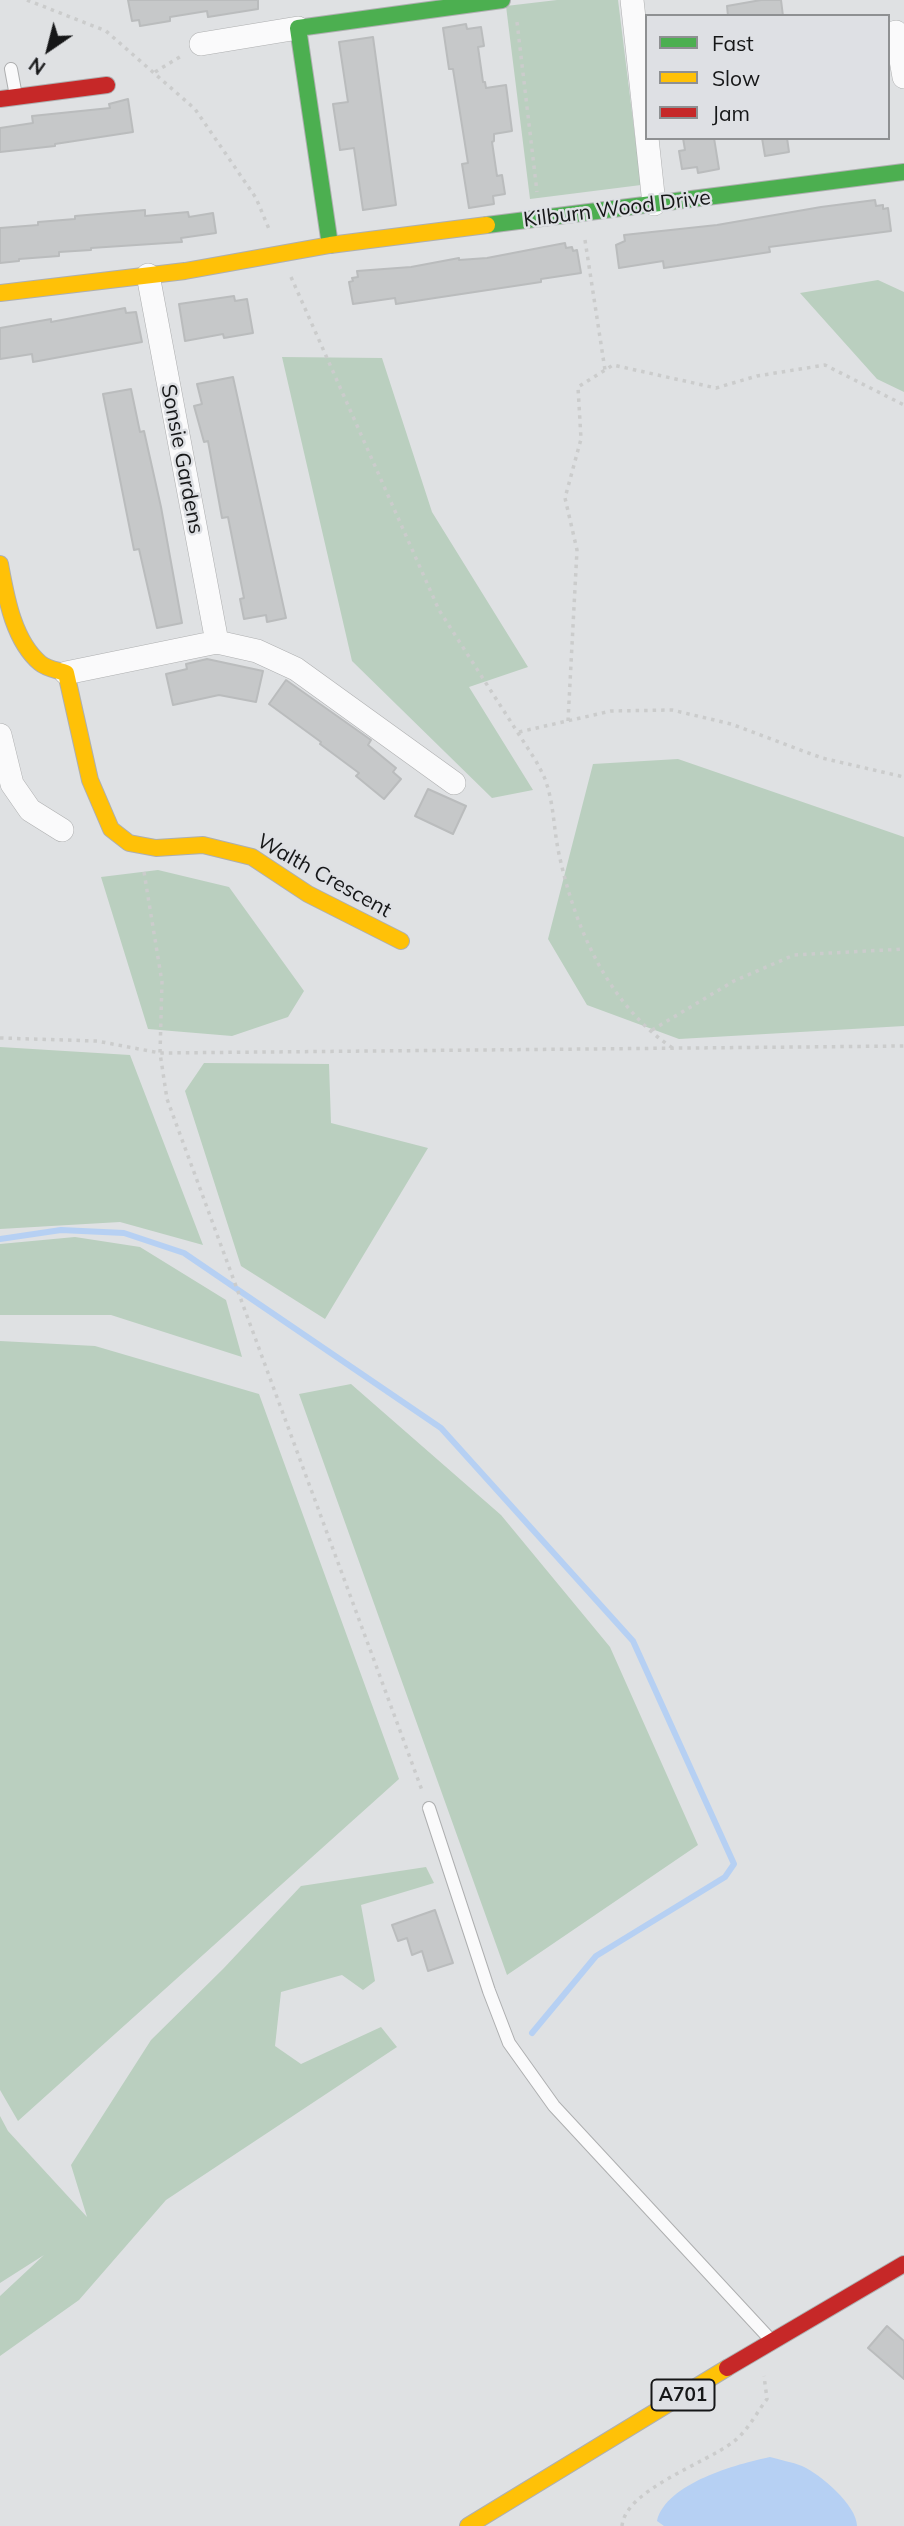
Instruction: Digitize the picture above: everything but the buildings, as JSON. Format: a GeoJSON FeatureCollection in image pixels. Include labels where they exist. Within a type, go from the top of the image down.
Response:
{"type":"FeatureCollection","features":[{"type":"Feature","properties":{"kind":"street"},"geometry":{"type":"LineString","coordinates":[[201,44],[502,0]]}},
{"type":"Feature","properties":{"kind":"street"},"geometry":{"type":"LineString","coordinates":[[632,0],[645,120]]}},
{"type":"Feature","properties":{"kind":"street"},"geometry":{"type":"LineString","coordinates":[[298,28],[330,245]]}},
{"type":"Feature","properties":{"kind":"street"},"geometry":{"type":"LineString","coordinates":[[896,32],[898,67]]}},
{"type":"Feature","properties":{"kind":"street"},"geometry":{"type":"LineString","coordinates":[[8,98],[107,85]]}},
{"type":"Feature","properties":{"kind":"street"},"geometry":{"type":"LineString","coordinates":[[647,140],[654,204]]}},
{"type":"Feature","properties":{"kind":"street","name":"Kilburn Wood Drive"},"geometry":{"type":"LineString","coordinates":[[0,293],[185,271],[330,245],[904,172]]}},
{"type":"Feature","properties":{"kind":"street","name":"Sonsie Gardens"},"geometry":{"type":"LineString","coordinates":[[148,275],[217,642]]}},
{"type":"Feature","properties":{"kind":"street"},"geometry":{"type":"LineString","coordinates":[[0,564],[5,591],[23,641],[41,664],[66,673],[217,642],[257,650],[296,669],[454,783]]}},
{"type":"Feature","properties":{"kind":"street","name":"Walth Crescent"},"geometry":{"type":"LineString","coordinates":[[66,673],[90,780],[111,829],[129,843],[139,845],[156,848],[203,845],[252,857],[308,894],[401,941]]}},
{"type":"Feature","properties":{"kind":"street"},"geometry":{"type":"LineString","coordinates":[[0,735],[12,784],[30,810],[62,830]]}},
{"type":"Feature","properties":{"kind":"street","name":"A701"},"geometry":{"type":"LineString","coordinates":[[468,2526],[904,2264]]}},
{"type":"Feature","properties":{"kind":"lane"},"geometry":{"type":"LineString","coordinates":[[8,98],[11,69]]}},
{"type":"Feature","properties":{"kind":"lane"},"geometry":{"type":"LineString","coordinates":[[429,1808],[489,1991],[509,2043],[554,2106],[766,2345]]}},
{"type":"Feature","properties":{"kind":"path"},"geometry":{"type":"LineString","coordinates":[[27,0],[106,31],[155,72],[195,109],[256,198],[439,610],[519,733],[548,786],[558,853],[575,918],[615,993],[674,1049]]}},
{"type":"Feature","properties":{"kind":"path"},"geometry":{"type":"LineString","coordinates":[[516,14],[541,218]]}},
{"type":"Feature","properties":{"kind":"path"},"geometry":{"type":"LineString","coordinates":[[155,72],[201,44]]}},
{"type":"Feature","properties":{"kind":"path"},"geometry":{"type":"LineString","coordinates":[[581,213],[605,370]]}},
{"type":"Feature","properties":{"kind":"path"},"geometry":{"type":"LineString","coordinates":[[568,721],[577,550],[565,498],[581,439],[578,387],[613,365],[716,388],[757,376],[825,365],[904,405]]}},
{"type":"Feature","properties":{"kind":"path"},"geometry":{"type":"LineString","coordinates":[[519,733],[611,711],[672,710],[731,724],[822,758],[904,777]]}},
{"type":"Feature","properties":{"kind":"path"},"geometry":{"type":"LineString","coordinates":[[139,845],[162,982],[160,1053],[167,1099],[429,1808]]}},
{"type":"Feature","properties":{"kind":"path"},"geometry":{"type":"LineString","coordinates":[[652,1030],[734,981],[794,955],[904,949]]}},
{"type":"Feature","properties":{"kind":"path"},"geometry":{"type":"LineString","coordinates":[[0,1038],[97,1041],[160,1053],[904,1046]]}},
{"type":"Feature","properties":{"kind":"path"},"geometry":{"type":"LineString","coordinates":[[622,2526],[623,2516],[639,2497],[735,2441],[767,2399],[766,2345]]}},
{"type":"Feature","properties":{"kind":"green space"},"geometry":{"type":"Polygon","coordinates":[[[557,0],[618,0],[641,185],[530,199],[506,6],[557,0]]]}},
{"type":"Feature","properties":{"kind":"green space"},"geometry":{"type":"Polygon","coordinates":[[[878,280],[904,292],[904,392],[877,379],[800,293],[878,280]]]}},
{"type":"Feature","properties":{"kind":"green space"},"geometry":{"type":"Polygon","coordinates":[[[282,357],[382,358],[432,512],[528,667],[469,687],[533,790],[492,798],[352,661],[282,357]]]}},
{"type":"Feature","properties":{"kind":"green space"},"geometry":{"type":"Polygon","coordinates":[[[678,759],[904,837],[904,1026],[679,1039],[587,1005],[548,939],[593,764],[678,759]]]}},
{"type":"Feature","properties":{"kind":"green space"},"geometry":{"type":"Polygon","coordinates":[[[158,870],[229,887],[304,991],[288,1017],[232,1036],[148,1029],[101,877],[158,870]]]}},
{"type":"Feature","properties":{"kind":"green space"},"geometry":{"type":"Polygon","coordinates":[[[0,1047],[130,1055],[203,1245],[120,1222],[0,1229],[0,1047]]]}},
{"type":"Feature","properties":{"kind":"green space"},"geometry":{"type":"Polygon","coordinates":[[[204,1063],[329,1064],[331,1123],[428,1148],[325,1319],[241,1266],[185,1091],[204,1063]]]}},
{"type":"Feature","properties":{"kind":"green space"},"geometry":{"type":"Polygon","coordinates":[[[75,1237],[140,1247],[226,1300],[242,1357],[111,1315],[0,1315],[0,1244],[75,1237]]]}},
{"type":"Feature","properties":{"kind":"green space"},"geometry":{"type":"Polygon","coordinates":[[[0,1341],[95,1346],[259,1394],[399,1779],[18,2121],[0,2090],[0,1341]]]}},
{"type":"Feature","properties":{"kind":"green space"},"geometry":{"type":"Polygon","coordinates":[[[351,1384],[501,1515],[610,1647],[698,1845],[507,1975],[299,1394],[351,1384]]]}},
{"type":"Feature","properties":{"kind":"green space"},"geometry":{"type":"Polygon","coordinates":[[[426,1867],[434,1883],[361,1905],[375,1981],[363,1990],[342,1975],[281,1992],[275,2046],[301,2064],[381,2027],[397,2047],[166,2200],[79,2300],[0,2356],[0,2296],[44,2255],[0,2283],[0,2116],[8,2131],[87,2217],[71,2165],[151,2040],[301,1886],[426,1867]]]}},
{"type":"Feature","properties":{"kind":"water"},"geometry":{"type":"Polygon","coordinates":[[[770,2457],[802,2466],[827,2483],[851,2509],[857,2526],[664,2526],[657,2521],[663,2508],[688,2486],[722,2470],[770,2457]]]}},
{"type":"Feature","properties":{"kind":"waterway"},"geometry":{"type":"LineString","coordinates":[[0,1239],[61,1230],[124,1233],[184,1253],[441,1428],[633,1641],[734,1864],[725,1877],[596,1956],[532,2033]]}},
{"type":"Feature","properties":{"kind":"traffic: fast"},"geometry":{"type":"LineString","coordinates":[[330,245],[298,28],[502,0]]}},
{"type":"Feature","properties":{"kind":"traffic: fast"},"geometry":{"type":"LineString","coordinates":[[487,225],[904,172]]}},
{"type":"Feature","properties":{"kind":"traffic: slow"},"geometry":{"type":"LineString","coordinates":[[0,293],[185,271],[330,245],[487,225]]}},
{"type":"Feature","properties":{"kind":"traffic: slow"},"geometry":{"type":"LineString","coordinates":[[0,564],[12,617],[23,642],[43,665],[66,673],[90,780],[111,829],[129,843],[156,848],[203,845],[252,857],[308,894],[401,941]]}},
{"type":"Feature","properties":{"kind":"traffic: slow"},"geometry":{"type":"LineString","coordinates":[[468,2526],[727,2368]]}},
{"type":"Feature","properties":{"kind":"traffic: jam"},"geometry":{"type":"LineString","coordinates":[[0,99],[107,85]]}},
{"type":"Feature","properties":{"kind":"traffic: jam"},"geometry":{"type":"LineString","coordinates":[[727,2368],[904,2264]]}}]}
